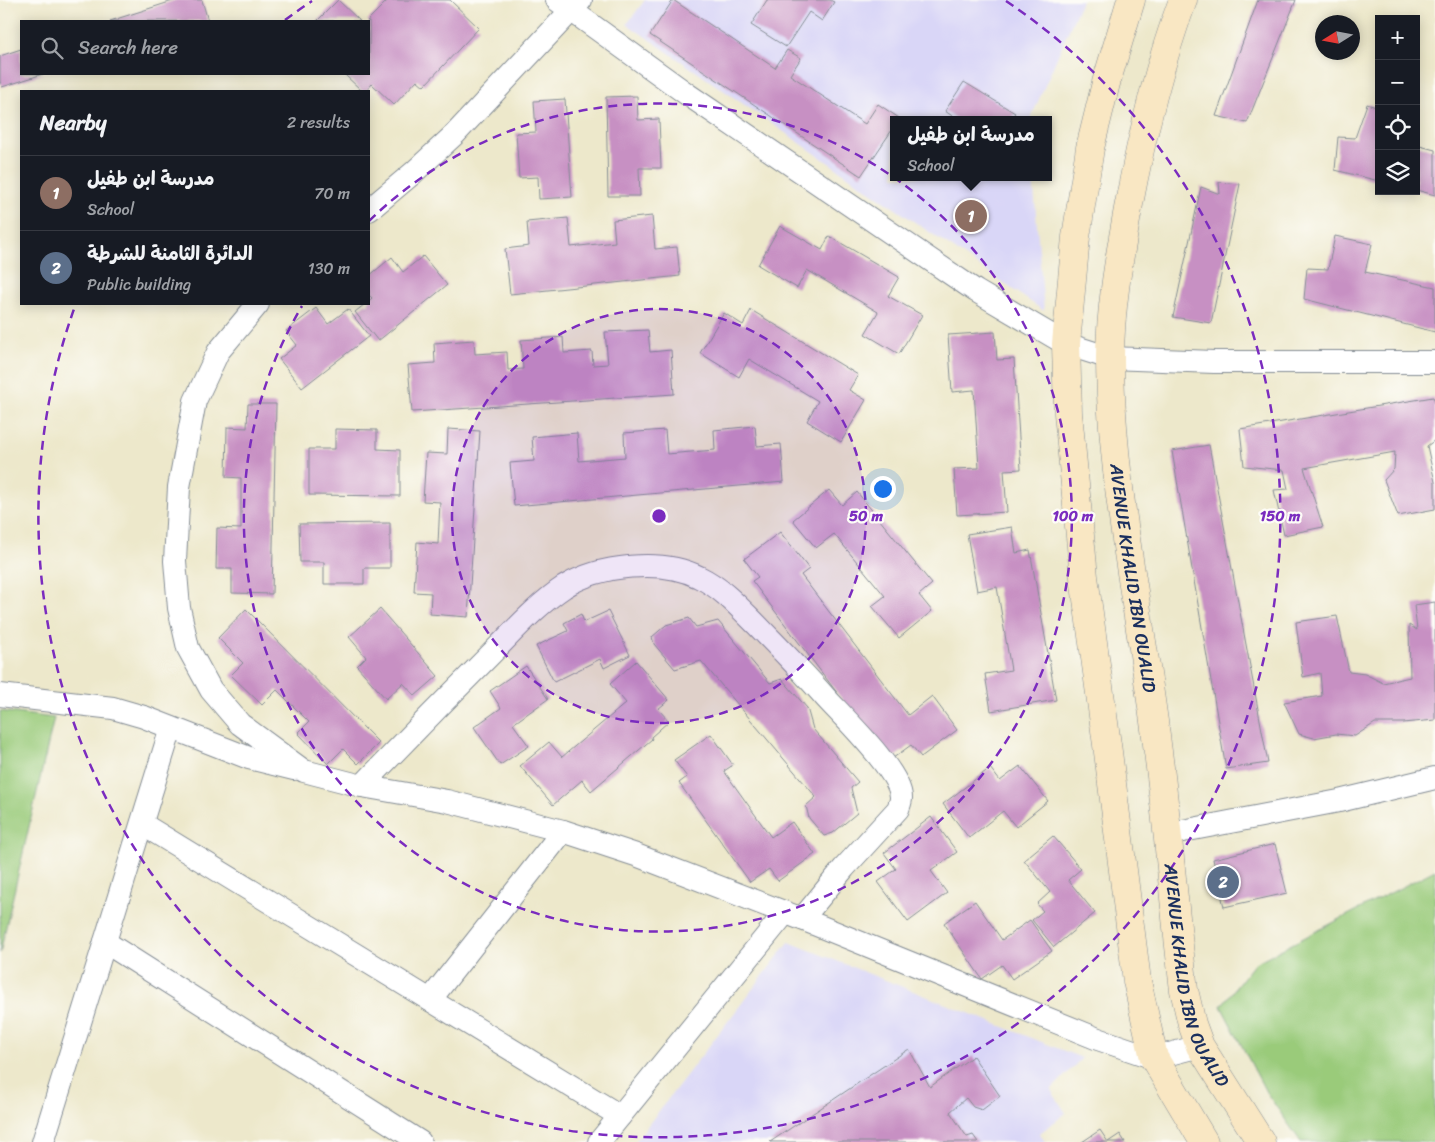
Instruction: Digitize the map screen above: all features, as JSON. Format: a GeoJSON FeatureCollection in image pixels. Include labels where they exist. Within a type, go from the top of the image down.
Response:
{"type":"FeatureCollection","features":[{"type":"Feature","properties":{"kind":"main road"},"geometry":{"type":"LineString","coordinates":[[1131,0],[1106,83],[1090,148],[1076,237],[1066,344],[1068,414],[1084,577],[1137,981],[1154,1058],[1204,1142]]}},
{"type":"Feature","properties":{"kind":"main road","name":"AVENUE KHALID IBN OUALID"},"geometry":{"type":"LineString","coordinates":[[1183,0],[1166,54],[1138,158],[1115,280],[1110,358],[1114,430],[1120,500],[1157,743],[1184,990],[1192,1024],[1200,1046],[1262,1142]]}},
{"type":"Feature","properties":{"kind":"street"},"geometry":{"type":"LineString","coordinates":[[370,209],[414,174],[455,134],[569,4],[687,94],[968,285],[1066,344],[1110,358],[1214,362],[1435,362]]}},
{"type":"Feature","properties":{"kind":"street"},"geometry":{"type":"LineString","coordinates":[[257,305],[218,352],[196,401],[179,487],[175,560],[179,608],[188,648],[211,690],[240,724],[304,771]]}},
{"type":"Feature","properties":{"kind":"street"},"geometry":{"type":"LineString","coordinates":[[362,786],[428,716],[533,613],[564,587],[589,575],[614,569],[645,566],[673,568],[699,576],[729,596],[795,663],[881,759],[898,786],[901,798],[898,809],[844,868],[794,916],[620,1116],[600,1142]]}},
{"type":"Feature","properties":{"kind":"street"},"geometry":{"type":"LineString","coordinates":[[0,695],[113,708],[144,716],[249,758],[362,786],[447,801],[563,831],[636,855],[794,916],[1098,1039],[1154,1058],[1200,1046]]}},
{"type":"Feature","properties":{"kind":"street"},"geometry":{"type":"LineString","coordinates":[[43,1142],[171,728]]}},
{"type":"Feature","properties":{"kind":"street"},"geometry":{"type":"LineString","coordinates":[[1167,834],[1339,801],[1435,778]]}},
{"type":"Feature","properties":{"kind":"street"},"geometry":{"type":"LineString","coordinates":[[142,824],[620,1116]]}},
{"type":"Feature","properties":{"kind":"street"},"geometry":{"type":"LineString","coordinates":[[430,1000],[563,831]]}},
{"type":"Feature","properties":{"kind":"street"},"geometry":{"type":"LineString","coordinates":[[106,942],[420,1142]]}},
{"type":"Feature","properties":{"kind":"shaded area"},"geometry":{"type":"Polygon","coordinates":[[[645,0],[1082,0],[1032,116],[890,116],[890,181],[1033,181],[1044,311],[627,24],[645,0]]]}},
{"type":"Feature","properties":{"kind":"shaded area"},"geometry":{"type":"Polygon","coordinates":[[[789,942],[1082,1058],[1051,1090],[1066,1113],[1040,1133],[1045,1142],[635,1142],[789,942]]]}},
{"type":"Feature","properties":{"kind":"green space"},"geometry":{"type":"Polygon","coordinates":[[[0,711],[54,718],[0,953],[0,711]]]}},
{"type":"Feature","properties":{"kind":"green space"},"geometry":{"type":"Polygon","coordinates":[[[1435,870],[1435,1142],[1301,1142],[1266,1092],[1221,1006],[1255,963],[1435,870]]]}},
{"type":"Feature","properties":{"kind":"building"},"geometry":{"type":"Polygon","coordinates":[[[176,0],[202,0],[208,20],[113,20],[176,0]]]}},
{"type":"Feature","properties":{"kind":"building"},"geometry":{"type":"Polygon","coordinates":[[[338,0],[359,20],[318,20],[338,0]]]}},
{"type":"Feature","properties":{"kind":"building"},"geometry":{"type":"Polygon","coordinates":[[[388,0],[450,0],[479,28],[424,86],[417,80],[394,105],[372,84],[367,90],[361,90],[345,75],[370,75],[370,20],[368,20],[388,0]]]}},
{"type":"Feature","properties":{"kind":"building"},"geometry":{"type":"Polygon","coordinates":[[[673,0],[775,68],[787,50],[801,58],[790,75],[865,124],[878,104],[896,116],[890,116],[890,133],[861,176],[650,35],[673,0]]]}},
{"type":"Feature","properties":{"kind":"building"},"geometry":{"type":"Polygon","coordinates":[[[767,0],[830,0],[834,2],[822,21],[809,12],[786,47],[751,25],[767,0]]]}},
{"type":"Feature","properties":{"kind":"building"},"geometry":{"type":"Polygon","coordinates":[[[1258,0],[1296,0],[1247,123],[1216,116],[1258,0]]]}},
{"type":"Feature","properties":{"kind":"building"},"geometry":{"type":"Polygon","coordinates":[[[20,49],[20,75],[40,75],[2,87],[0,81],[0,56],[20,49]]]}},
{"type":"Feature","properties":{"kind":"building"},"geometry":{"type":"Polygon","coordinates":[[[964,82],[1015,113],[1013,116],[952,116],[945,111],[964,82]]]}},
{"type":"Feature","properties":{"kind":"building"},"geometry":{"type":"Polygon","coordinates":[[[637,96],[638,120],[659,119],[661,168],[639,168],[640,196],[608,196],[606,97],[637,96]]]}},
{"type":"Feature","properties":{"kind":"building"},"geometry":{"type":"Polygon","coordinates":[[[565,99],[572,197],[539,199],[538,177],[519,178],[516,133],[536,132],[534,101],[565,99]]]}},
{"type":"Feature","properties":{"kind":"building"},"geometry":{"type":"Polygon","coordinates":[[[1367,104],[1375,107],[1375,180],[1335,170],[1338,137],[1355,138],[1367,104]]]}},
{"type":"Feature","properties":{"kind":"building"},"geometry":{"type":"Polygon","coordinates":[[[1420,146],[1435,150],[1435,195],[1420,191],[1420,146]]]}},
{"type":"Feature","properties":{"kind":"building"},"geometry":{"type":"Polygon","coordinates":[[[1219,182],[1240,184],[1211,323],[1173,317],[1201,187],[1220,194],[1219,182]]]}},
{"type":"Feature","properties":{"kind":"building"},"geometry":{"type":"Polygon","coordinates":[[[652,216],[655,249],[677,247],[680,276],[510,294],[505,249],[529,246],[527,222],[568,218],[571,247],[615,242],[613,220],[652,216]]]}},
{"type":"Feature","properties":{"kind":"building"},"geometry":{"type":"Polygon","coordinates":[[[780,226],[822,250],[829,236],[899,277],[888,296],[922,315],[899,354],[865,334],[878,312],[807,270],[797,288],[758,265],[780,226]]]}},
{"type":"Feature","properties":{"kind":"building"},"geometry":{"type":"Polygon","coordinates":[[[1335,236],[1372,244],[1365,272],[1435,287],[1435,332],[1304,299],[1307,268],[1328,269],[1335,236]]]}},
{"type":"Feature","properties":{"kind":"building"},"geometry":{"type":"Polygon","coordinates":[[[423,256],[447,285],[378,341],[355,312],[364,305],[370,305],[372,298],[370,296],[370,275],[392,257],[403,272],[423,256]]]}},
{"type":"Feature","properties":{"kind":"building"},"geometry":{"type":"Polygon","coordinates":[[[316,308],[328,324],[348,309],[369,336],[302,388],[279,359],[297,345],[286,331],[316,308]]]}},
{"type":"Feature","properties":{"kind":"building"},"geometry":{"type":"Polygon","coordinates":[[[751,310],[858,375],[849,390],[866,400],[841,442],[807,421],[818,401],[749,359],[739,377],[700,353],[724,313],[743,325],[751,310]]]}},
{"type":"Feature","properties":{"kind":"building"},"geometry":{"type":"Polygon","coordinates":[[[648,330],[650,352],[671,350],[674,394],[412,412],[408,365],[435,363],[434,343],[474,340],[475,354],[507,352],[508,370],[523,369],[521,340],[563,337],[564,353],[592,351],[593,365],[608,364],[605,332],[648,330]]]}},
{"type":"Feature","properties":{"kind":"building"},"geometry":{"type":"Polygon","coordinates":[[[995,332],[997,360],[1014,359],[1021,469],[1004,470],[1007,512],[957,515],[954,469],[979,468],[974,390],[952,392],[948,335],[995,332]]]}},
{"type":"Feature","properties":{"kind":"building"},"geometry":{"type":"Polygon","coordinates":[[[1433,397],[1435,401],[1435,440],[1427,446],[1435,482],[1435,509],[1398,516],[1384,480],[1394,469],[1395,452],[1304,468],[1323,527],[1284,535],[1274,490],[1288,489],[1284,470],[1244,466],[1240,429],[1433,397]]]}},
{"type":"Feature","properties":{"kind":"building"},"geometry":{"type":"Polygon","coordinates":[[[248,404],[276,404],[272,594],[232,593],[232,569],[216,569],[217,528],[241,529],[241,478],[226,477],[227,427],[247,428],[248,404]]]}},
{"type":"Feature","properties":{"kind":"building"},"geometry":{"type":"Polygon","coordinates":[[[755,426],[757,446],[781,444],[784,482],[514,506],[510,463],[534,461],[532,437],[577,433],[579,461],[625,457],[624,433],[665,430],[667,454],[715,450],[714,430],[755,426]]]}},
{"type":"Feature","properties":{"kind":"building"},"geometry":{"type":"Polygon","coordinates":[[[335,429],[377,430],[377,449],[400,450],[400,496],[309,495],[309,449],[335,449],[335,429]]]}},
{"type":"Feature","properties":{"kind":"building"},"geometry":{"type":"Polygon","coordinates":[[[448,429],[480,431],[468,617],[430,614],[431,593],[414,592],[417,542],[438,544],[440,502],[423,501],[426,453],[447,454],[448,429]]]}},
{"type":"Feature","properties":{"kind":"building"},"geometry":{"type":"Polygon","coordinates":[[[1209,445],[1268,763],[1226,769],[1172,451],[1209,445]]]}},
{"type":"Feature","properties":{"kind":"building"},"geometry":{"type":"Polygon","coordinates":[[[829,490],[842,505],[857,492],[932,584],[919,595],[932,611],[899,638],[872,606],[885,596],[834,534],[816,548],[793,520],[829,490]]]}},
{"type":"Feature","properties":{"kind":"building"},"geometry":{"type":"Polygon","coordinates":[[[390,523],[390,568],[364,568],[364,584],[324,584],[324,562],[300,562],[299,524],[390,523]]]}},
{"type":"Feature","properties":{"kind":"building"},"geometry":{"type":"Polygon","coordinates":[[[1012,527],[1016,553],[1030,550],[1056,700],[991,711],[985,674],[1011,670],[997,587],[977,591],[967,534],[1012,527]]]}},
{"type":"Feature","properties":{"kind":"building"},"geometry":{"type":"Polygon","coordinates":[[[780,532],[809,569],[801,575],[908,715],[932,696],[957,730],[921,757],[911,745],[889,761],[752,581],[758,577],[744,559],[780,532]]]}},
{"type":"Feature","properties":{"kind":"building"},"geometry":{"type":"Polygon","coordinates":[[[1435,602],[1435,720],[1375,723],[1355,736],[1336,734],[1314,738],[1299,734],[1284,702],[1322,696],[1320,673],[1303,677],[1296,622],[1337,616],[1349,672],[1365,674],[1383,683],[1410,677],[1409,625],[1417,630],[1414,605],[1435,602]]]}},
{"type":"Feature","properties":{"kind":"building"},"geometry":{"type":"Polygon","coordinates":[[[246,609],[379,743],[358,764],[343,749],[328,764],[298,733],[309,722],[277,690],[262,705],[231,675],[243,663],[218,638],[246,609]]]}},
{"type":"Feature","properties":{"kind":"building"},"geometry":{"type":"Polygon","coordinates":[[[380,609],[438,676],[415,696],[403,683],[386,699],[357,666],[366,657],[349,637],[380,609]]]}},
{"type":"Feature","properties":{"kind":"building"},"geometry":{"type":"Polygon","coordinates":[[[608,611],[630,655],[604,668],[600,659],[554,682],[536,646],[568,631],[564,623],[581,614],[584,622],[608,611]]]}},
{"type":"Feature","properties":{"kind":"building"},"geometry":{"type":"Polygon","coordinates":[[[689,618],[696,627],[718,621],[770,683],[782,679],[807,708],[813,729],[858,782],[851,788],[857,813],[833,833],[824,836],[809,818],[806,806],[816,797],[701,661],[675,669],[654,644],[652,637],[666,625],[689,618]]]}},
{"type":"Feature","properties":{"kind":"building"},"geometry":{"type":"Polygon","coordinates":[[[636,661],[669,700],[658,709],[669,721],[651,737],[652,739],[591,791],[582,780],[553,805],[520,766],[549,742],[562,757],[626,703],[610,684],[636,661]]]}},
{"type":"Feature","properties":{"kind":"building"},"geometry":{"type":"Polygon","coordinates":[[[526,666],[548,699],[513,724],[529,746],[500,765],[474,727],[501,708],[490,691],[526,666]]]}},
{"type":"Feature","properties":{"kind":"building"},"geometry":{"type":"Polygon","coordinates":[[[711,734],[733,765],[724,771],[771,837],[792,822],[815,854],[778,881],[769,869],[750,882],[679,783],[687,777],[674,760],[711,734]]]}},
{"type":"Feature","properties":{"kind":"building"},"geometry":{"type":"Polygon","coordinates":[[[1020,766],[1048,801],[1016,827],[1003,811],[969,838],[943,804],[990,768],[1000,781],[1020,766]]]}},
{"type":"Feature","properties":{"kind":"building"},"geometry":{"type":"Polygon","coordinates":[[[931,817],[957,852],[931,871],[947,893],[908,922],[878,882],[896,869],[884,853],[931,817]]]}},
{"type":"Feature","properties":{"kind":"building"},"geometry":{"type":"Polygon","coordinates":[[[1053,836],[1081,869],[1068,880],[1095,913],[1054,947],[1032,920],[1043,911],[1037,904],[1050,892],[1024,860],[1053,836]]]}},
{"type":"Feature","properties":{"kind":"building"},"geometry":{"type":"Polygon","coordinates":[[[1275,844],[1287,893],[1224,907],[1213,859],[1275,844]]]}},
{"type":"Feature","properties":{"kind":"building"},"geometry":{"type":"Polygon","coordinates":[[[975,901],[1002,940],[1030,920],[1052,951],[1012,979],[1002,965],[982,979],[944,923],[975,901]]]}},
{"type":"Feature","properties":{"kind":"building"},"geometry":{"type":"Polygon","coordinates":[[[909,1049],[930,1087],[973,1056],[1000,1096],[982,1110],[973,1107],[966,1098],[950,1112],[967,1137],[973,1135],[978,1142],[770,1142],[909,1049]]]}},
{"type":"Feature","properties":{"kind":"building"},"geometry":{"type":"Polygon","coordinates":[[[1100,1130],[1108,1142],[1082,1142],[1100,1130]]]}},
{"type":"Feature","properties":{"kind":"building"},"geometry":{"type":"Polygon","coordinates":[[[1120,1134],[1125,1142],[1108,1142],[1120,1134]]]}},
{"type":"Feature","properties":{"kind":"place","name":"مدرسة ابن طفيل"},"geometry":{"type":"Point","coordinates":[971,216]}},
{"type":"Feature","properties":{"kind":"place","name":"الدائرة الثامنة للشرطة"},"geometry":{"type":"Point","coordinates":[1223,882]}}]}
